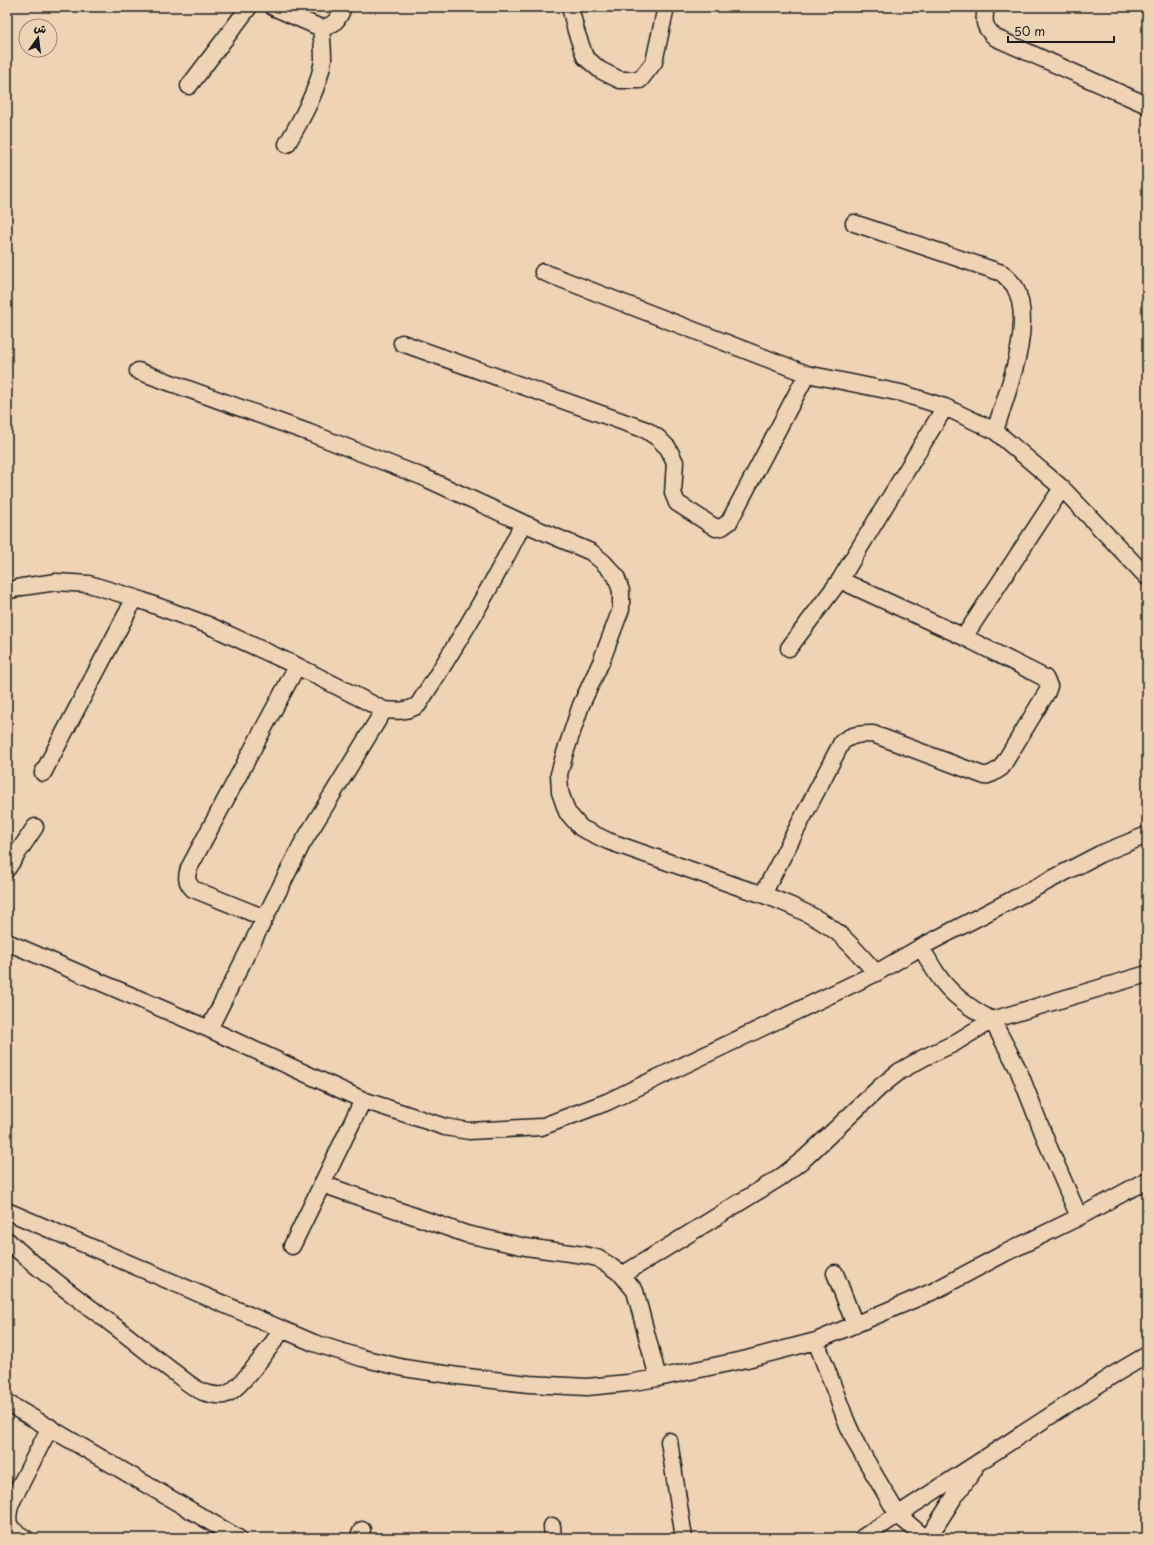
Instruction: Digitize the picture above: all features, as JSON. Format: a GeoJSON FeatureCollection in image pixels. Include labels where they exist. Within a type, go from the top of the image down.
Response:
{"type":"FeatureCollection","features":[{"type":"Feature","properties":{"kind":"street"},"geometry":{"type":"LineString","coordinates":[[189,86],[249,7]]}},
{"type":"Feature","properties":{"kind":"street"},"geometry":{"type":"LineString","coordinates":[[273,7],[321,28],[329,26],[338,20],[343,7]]}},
{"type":"Feature","properties":{"kind":"street"},"geometry":{"type":"LineString","coordinates":[[570,7],[585,57],[600,70],[620,80],[640,80],[654,62],[666,7]]}},
{"type":"Feature","properties":{"kind":"street"},"geometry":{"type":"LineString","coordinates":[[986,7],[984,20],[988,31],[996,38],[1147,105]]}},
{"type":"Feature","properties":{"kind":"street"},"geometry":{"type":"LineString","coordinates":[[287,144],[306,109],[317,82],[322,60],[323,45],[321,28]]}},
{"type":"Feature","properties":{"kind":"street"},"geometry":{"type":"LineString","coordinates":[[854,223],[1002,273],[1014,286],[1022,306],[1022,329],[1018,353],[995,431]]}},
{"type":"Feature","properties":{"kind":"street"},"geometry":{"type":"LineString","coordinates":[[543,272],[807,374],[901,393],[945,407],[995,431],[1062,488],[1147,576]]}},
{"type":"Feature","properties":{"kind":"street"},"geometry":{"type":"LineString","coordinates":[[402,343],[646,430],[658,438],[668,448],[675,462],[673,493],[677,502],[716,528],[729,522],[807,374]]}},
{"type":"Feature","properties":{"kind":"street"},"geometry":{"type":"LineString","coordinates":[[138,370],[310,433],[423,477],[523,523],[591,552],[616,576],[621,591],[621,609],[601,662],[581,705],[559,774],[560,792],[567,812],[581,828],[608,841],[763,894],[818,919],[856,950],[876,973]]}},
{"type":"Feature","properties":{"kind":"street"},"geometry":{"type":"LineString","coordinates":[[789,648],[840,580],[945,407]]}},
{"type":"Feature","properties":{"kind":"street"},"geometry":{"type":"LineString","coordinates":[[964,637],[1062,488]]}},
{"type":"Feature","properties":{"kind":"street"},"geometry":{"type":"LineString","coordinates":[[7,591],[22,587],[56,582],[89,584],[135,598],[208,625],[297,666],[384,710],[410,710],[418,705],[459,641],[510,551],[523,523]]}},
{"type":"Feature","properties":{"kind":"street"},"geometry":{"type":"LineString","coordinates":[[763,894],[842,742],[858,734],[873,734],[985,776],[1001,768],[1047,692],[1048,682],[1045,678],[964,637],[840,580]]}},
{"type":"Feature","properties":{"kind":"street"},"geometry":{"type":"LineString","coordinates":[[43,773],[135,598]]}},
{"type":"Feature","properties":{"kind":"street"},"geometry":{"type":"LineString","coordinates":[[265,918],[193,889],[188,884],[186,876],[297,666]]}},
{"type":"Feature","properties":{"kind":"street"},"geometry":{"type":"LineString","coordinates":[[209,1029],[302,844],[384,710]]}},
{"type":"Feature","properties":{"kind":"street"},"geometry":{"type":"LineString","coordinates":[[7,869],[35,828]]}},
{"type":"Feature","properties":{"kind":"street"},"geometry":{"type":"LineString","coordinates":[[7,942],[209,1029],[363,1100],[445,1127],[469,1131],[541,1127],[607,1102],[876,973],[921,946],[1100,854],[1147,835]]}},
{"type":"Feature","properties":{"kind":"street"},"geometry":{"type":"LineString","coordinates":[[921,946],[937,975],[959,998],[976,1012],[992,1020],[1018,1069],[1078,1217]]}},
{"type":"Feature","properties":{"kind":"street"},"geometry":{"type":"LineString","coordinates":[[622,1275],[781,1177],[805,1158],[880,1087],[900,1071],[953,1044],[992,1020],[1147,974]]}},
{"type":"Feature","properties":{"kind":"street"},"geometry":{"type":"LineString","coordinates":[[292,1246],[363,1100]]}},
{"type":"Feature","properties":{"kind":"street"},"geometry":{"type":"LineString","coordinates":[[7,1211],[282,1330],[314,1343],[362,1358],[404,1368],[458,1376],[528,1384],[587,1387],[658,1378],[747,1359],[816,1341],[934,1291],[1004,1253],[1078,1217],[1147,1180]]}},
{"type":"Feature","properties":{"kind":"street"},"geometry":{"type":"LineString","coordinates":[[322,1184],[466,1234],[505,1243],[570,1252],[597,1258],[622,1275],[635,1291],[658,1378]]}},
{"type":"Feature","properties":{"kind":"street"},"geometry":{"type":"LineString","coordinates":[[7,1240],[66,1289],[169,1368],[203,1392],[214,1395],[225,1395],[233,1391],[282,1330]]}},
{"type":"Feature","properties":{"kind":"street"},"geometry":{"type":"LineString","coordinates":[[836,1273],[855,1325]]}},
{"type":"Feature","properties":{"kind":"street"},"geometry":{"type":"LineString","coordinates":[[816,1341],[847,1423],[857,1445],[898,1516],[927,1538],[980,1462]]}},
{"type":"Feature","properties":{"kind":"street"},"geometry":{"type":"LineString","coordinates":[[862,1538],[1113,1375],[1147,1355]]}},
{"type":"Feature","properties":{"kind":"street"},"geometry":{"type":"LineString","coordinates":[[7,1403],[238,1538]]}},
{"type":"Feature","properties":{"kind":"street"},"geometry":{"type":"LineString","coordinates":[[25,1538],[16,1532],[8,1522],[7,1518],[10,1506],[50,1427]]}},
{"type":"Feature","properties":{"kind":"street"},"geometry":{"type":"LineString","coordinates":[[669,1441],[684,1538]]}}]}
